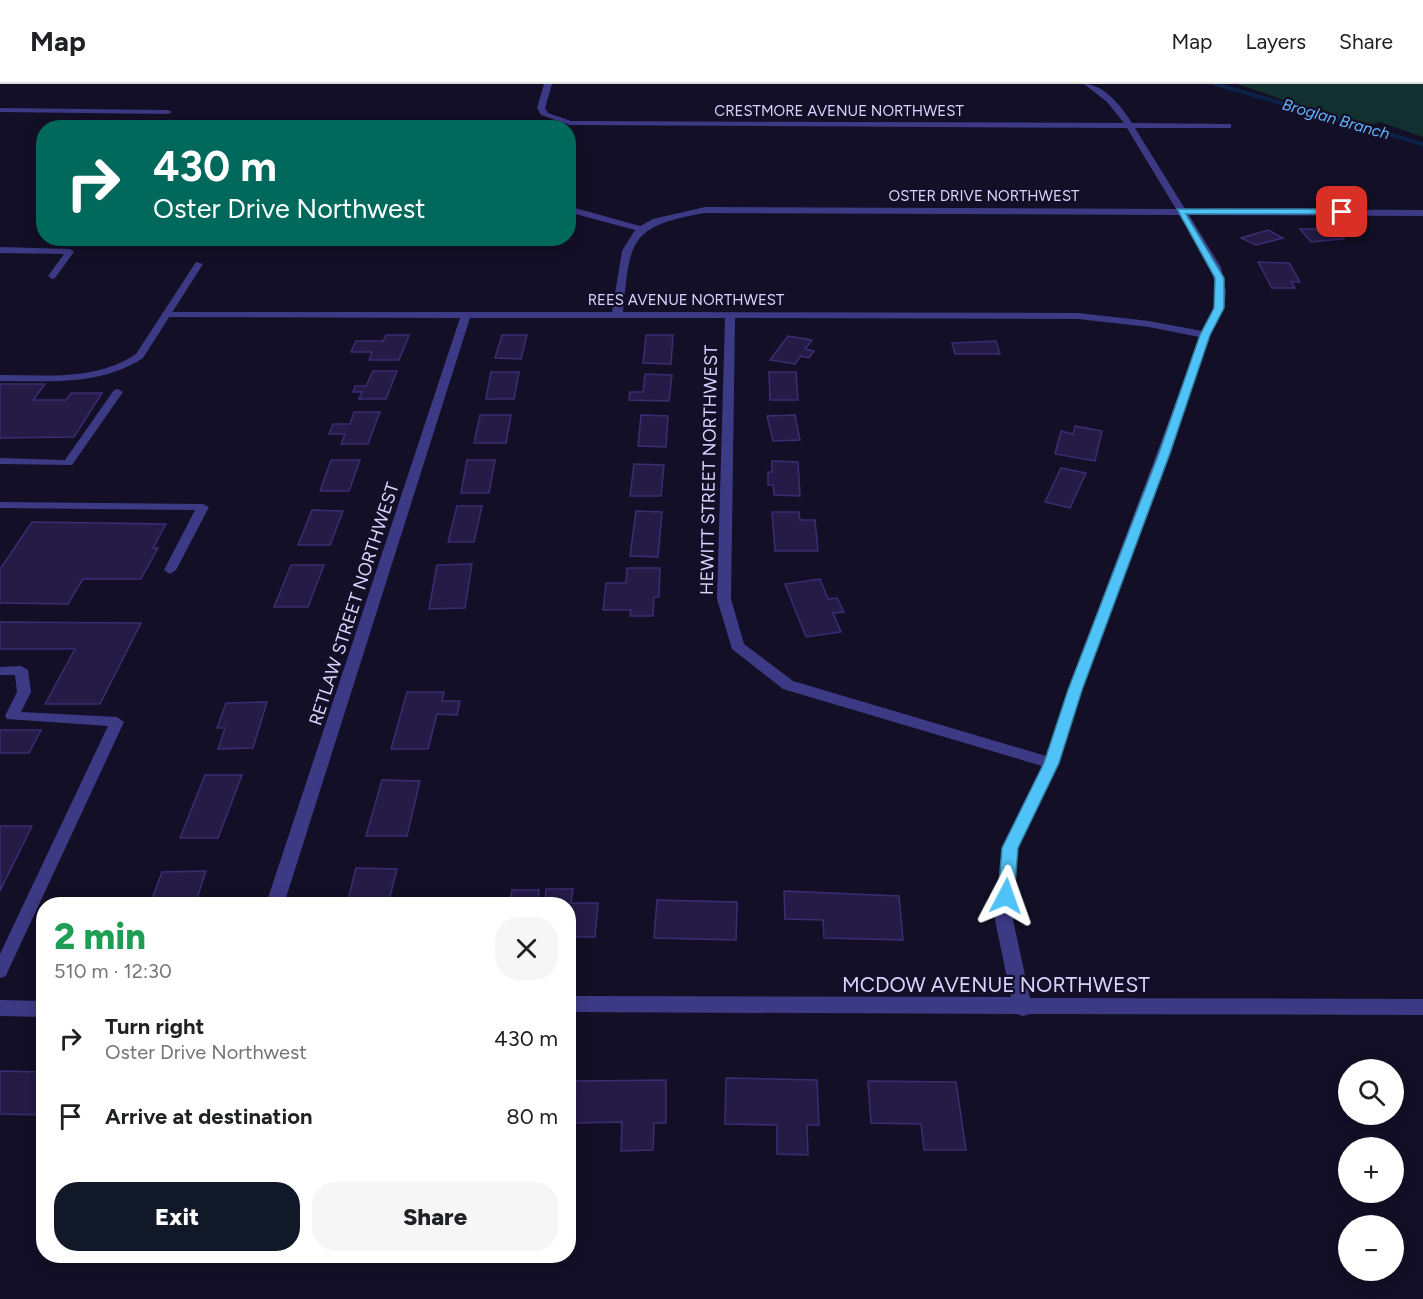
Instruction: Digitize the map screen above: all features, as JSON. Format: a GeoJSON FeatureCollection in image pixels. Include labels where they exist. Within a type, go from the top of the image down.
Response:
{"type":"FeatureCollection","features":[{"type":"Feature","properties":{"kind":"street","name":"CRESTMORE AVENUE NORTHWEST"},"geometry":{"type":"LineString","coordinates":[[548,84],[541,108],[549,117],[560,120]]}},
{"type":"Feature","properties":{"kind":"street"},"geometry":{"type":"LineString","coordinates":[[1023,1008],[1004,920],[1010,848],[1051,763],[1075,690],[1165,453],[1205,335],[1219,308],[1220,278],[1129,125],[1110,100],[1088,84]]}},
{"type":"Feature","properties":{"kind":"street","name":"CRESTMORE AVENUE NORTHWEST"},"geometry":{"type":"LineString","coordinates":[[576,123],[1228,126]]}},
{"type":"Feature","properties":{"kind":"street","name":"OSTER DRIVE NORTHWEST"},"geometry":{"type":"LineString","coordinates":[[641,229],[664,218],[705,210],[1423,213]]}},
{"type":"Feature","properties":{"kind":"street"},"geometry":{"type":"LineString","coordinates":[[576,211],[641,229]]}},
{"type":"Feature","properties":{"kind":"street"},"geometry":{"type":"LineString","coordinates":[[617,315],[624,254],[629,240],[641,229]]}},
{"type":"Feature","properties":{"kind":"street","name":"REES AVENUE NORTHWEST"},"geometry":{"type":"LineString","coordinates":[[166,314],[1078,316],[1149,324],[1205,335]]}},
{"type":"Feature","properties":{"kind":"street","name":"RETLAW STREET NORTHWEST"},"geometry":{"type":"LineString","coordinates":[[277,897],[466,315]]}},
{"type":"Feature","properties":{"kind":"street","name":"HEWITT STREET NORTHWEST"},"geometry":{"type":"LineString","coordinates":[[730,315],[724,599],[736,646],[788,685],[1051,763]]}},
{"type":"Feature","properties":{"kind":"street","name":"MCDOW AVENUE NORTHWEST"},"geometry":{"type":"LineString","coordinates":[[576,1004],[1023,1008],[1423,1007]]}},
{"type":"Feature","properties":{"kind":"street"},"geometry":{"type":"LineString","coordinates":[[0,1008],[36,1009]]}},
{"type":"Feature","properties":{"kind":"lane"},"geometry":{"type":"LineString","coordinates":[[0,110],[168,112]]}},
{"type":"Feature","properties":{"kind":"lane"},"geometry":{"type":"LineString","coordinates":[[0,250],[70,252],[52,276]]}},
{"type":"Feature","properties":{"kind":"lane"},"geometry":{"type":"LineString","coordinates":[[0,378],[87,376],[110,373],[127,367],[140,356],[199,264]]}},
{"type":"Feature","properties":{"kind":"lane"},"geometry":{"type":"LineString","coordinates":[[0,461],[68,463],[118,392]]}},
{"type":"Feature","properties":{"kind":"lane"},"geometry":{"type":"LineString","coordinates":[[2,508],[203,507],[170,570]]}},
{"type":"Feature","properties":{"kind":"lane"},"geometry":{"type":"LineString","coordinates":[[0,671],[21,670],[24,692],[12,716],[117,722],[0,971]]}},
{"type":"Feature","properties":{"kind":"green space"},"geometry":{"type":"Polygon","coordinates":[[[1237,84],[1423,84],[1423,137],[1380,122],[1364,127],[1237,84]]]}},
{"type":"Feature","properties":{"kind":"building"},"geometry":{"type":"Polygon","coordinates":[[[1300,229],[1336,229],[1344,239],[1311,242],[1300,229]]]}},
{"type":"Feature","properties":{"kind":"building"},"geometry":{"type":"Polygon","coordinates":[[[1268,230],[1283,238],[1256,245],[1241,238],[1268,230]]]}},
{"type":"Feature","properties":{"kind":"building"},"geometry":{"type":"Polygon","coordinates":[[[1258,262],[1289,263],[1300,282],[1291,282],[1295,288],[1272,288],[1258,262]]]}},
{"type":"Feature","properties":{"kind":"building"},"geometry":{"type":"Polygon","coordinates":[[[386,335],[409,335],[399,360],[369,360],[372,352],[351,352],[356,341],[383,341],[386,335]]]}},
{"type":"Feature","properties":{"kind":"building"},"geometry":{"type":"Polygon","coordinates":[[[502,335],[527,335],[521,359],[495,358],[502,335]]]}},
{"type":"Feature","properties":{"kind":"building"},"geometry":{"type":"Polygon","coordinates":[[[646,335],[673,335],[671,364],[643,363],[646,335]]]}},
{"type":"Feature","properties":{"kind":"building"},"geometry":{"type":"Polygon","coordinates":[[[788,336],[812,340],[805,349],[814,351],[809,358],[801,356],[795,364],[770,360],[788,336]]]}},
{"type":"Feature","properties":{"kind":"building"},"geometry":{"type":"Polygon","coordinates":[[[996,341],[1000,354],[955,354],[952,343],[996,341]]]}},
{"type":"Feature","properties":{"kind":"building"},"geometry":{"type":"Polygon","coordinates":[[[373,371],[397,371],[386,399],[359,399],[362,392],[353,392],[355,386],[366,386],[373,371]]]}},
{"type":"Feature","properties":{"kind":"building"},"geometry":{"type":"Polygon","coordinates":[[[491,372],[519,372],[514,399],[486,399],[491,372]]]}},
{"type":"Feature","properties":{"kind":"building"},"geometry":{"type":"Polygon","coordinates":[[[769,372],[796,372],[798,400],[770,400],[769,372]]]}},
{"type":"Feature","properties":{"kind":"building"},"geometry":{"type":"Polygon","coordinates":[[[645,374],[672,375],[669,401],[629,400],[630,392],[643,392],[645,374]]]}},
{"type":"Feature","properties":{"kind":"building"},"geometry":{"type":"Polygon","coordinates":[[[0,384],[45,384],[33,400],[66,400],[71,393],[102,393],[74,437],[0,438],[0,384]]]}},
{"type":"Feature","properties":{"kind":"building"},"geometry":{"type":"Polygon","coordinates":[[[354,412],[380,412],[368,444],[341,444],[345,434],[329,434],[333,424],[350,424],[354,412]]]}},
{"type":"Feature","properties":{"kind":"building"},"geometry":{"type":"Polygon","coordinates":[[[480,415],[511,415],[506,443],[474,443],[480,415]]]}},
{"type":"Feature","properties":{"kind":"building"},"geometry":{"type":"Polygon","coordinates":[[[641,415],[668,416],[666,447],[638,446],[641,415]]]}},
{"type":"Feature","properties":{"kind":"building"},"geometry":{"type":"Polygon","coordinates":[[[795,415],[800,440],[773,441],[767,416],[795,415]]]}},
{"type":"Feature","properties":{"kind":"building"},"geometry":{"type":"Polygon","coordinates":[[[1075,426],[1102,431],[1095,461],[1055,454],[1061,431],[1073,434],[1075,426]]]}},
{"type":"Feature","properties":{"kind":"building"},"geometry":{"type":"Polygon","coordinates":[[[331,460],[360,460],[349,491],[320,491],[331,460]]]}},
{"type":"Feature","properties":{"kind":"building"},"geometry":{"type":"Polygon","coordinates":[[[467,460],[495,460],[489,493],[461,493],[467,460]]]}},
{"type":"Feature","properties":{"kind":"building"},"geometry":{"type":"Polygon","coordinates":[[[772,461],[798,462],[800,496],[774,495],[773,485],[768,485],[768,472],[772,472],[772,461]]]}},
{"type":"Feature","properties":{"kind":"building"},"geometry":{"type":"Polygon","coordinates":[[[634,464],[664,465],[661,496],[630,496],[634,464]]]}},
{"type":"Feature","properties":{"kind":"building"},"geometry":{"type":"Polygon","coordinates":[[[1061,468],[1086,473],[1070,508],[1045,502],[1061,468]]]}},
{"type":"Feature","properties":{"kind":"building"},"geometry":{"type":"Polygon","coordinates":[[[457,506],[482,506],[474,542],[448,542],[457,506]]]}},
{"type":"Feature","properties":{"kind":"building"},"geometry":{"type":"Polygon","coordinates":[[[312,510],[343,511],[330,545],[298,545],[312,510]]]}},
{"type":"Feature","properties":{"kind":"building"},"geometry":{"type":"Polygon","coordinates":[[[636,511],[662,512],[658,557],[630,556],[636,511]]]}},
{"type":"Feature","properties":{"kind":"building"},"geometry":{"type":"Polygon","coordinates":[[[772,512],[799,512],[800,520],[815,520],[818,551],[775,551],[772,512]]]}},
{"type":"Feature","properties":{"kind":"building"},"geometry":{"type":"Polygon","coordinates":[[[32,522],[166,524],[153,548],[158,548],[141,579],[83,579],[68,604],[0,603],[0,569],[32,522]]]}},
{"type":"Feature","properties":{"kind":"building"},"geometry":{"type":"Polygon","coordinates":[[[472,564],[465,608],[429,609],[437,565],[472,564]]]}},
{"type":"Feature","properties":{"kind":"building"},"geometry":{"type":"Polygon","coordinates":[[[291,565],[324,565],[308,607],[274,607],[291,565]]]}},
{"type":"Feature","properties":{"kind":"building"},"geometry":{"type":"Polygon","coordinates":[[[627,568],[660,568],[659,597],[654,597],[653,616],[630,616],[631,610],[603,610],[606,583],[626,583],[627,568]]]}},
{"type":"Feature","properties":{"kind":"building"},"geometry":{"type":"Polygon","coordinates":[[[820,579],[828,599],[837,598],[844,612],[833,613],[841,632],[806,637],[785,584],[820,579]]]}},
{"type":"Feature","properties":{"kind":"building"},"geometry":{"type":"Polygon","coordinates":[[[0,622],[141,623],[100,704],[45,704],[75,649],[0,649],[0,622]]]}},
{"type":"Feature","properties":{"kind":"building"},"geometry":{"type":"Polygon","coordinates":[[[407,692],[444,692],[442,701],[460,701],[457,715],[437,714],[428,749],[391,749],[407,692]]]}},
{"type":"Feature","properties":{"kind":"building"},"geometry":{"type":"Polygon","coordinates":[[[267,702],[253,748],[218,749],[225,728],[217,728],[226,703],[267,702]]]}},
{"type":"Feature","properties":{"kind":"building"},"geometry":{"type":"Polygon","coordinates":[[[0,730],[41,730],[29,753],[0,753],[0,730]]]}},
{"type":"Feature","properties":{"kind":"building"},"geometry":{"type":"Polygon","coordinates":[[[205,775],[242,775],[218,838],[180,838],[205,775]]]}},
{"type":"Feature","properties":{"kind":"building"},"geometry":{"type":"Polygon","coordinates":[[[382,780],[420,781],[407,836],[366,836],[382,780]]]}},
{"type":"Feature","properties":{"kind":"building"},"geometry":{"type":"Polygon","coordinates":[[[0,826],[32,826],[0,891],[0,826]]]}},
{"type":"Feature","properties":{"kind":"building"},"geometry":{"type":"Polygon","coordinates":[[[356,868],[397,869],[390,897],[349,897],[356,868]]]}},
{"type":"Feature","properties":{"kind":"building"},"geometry":{"type":"Polygon","coordinates":[[[206,871],[197,897],[153,897],[162,872],[206,871]]]}},
{"type":"Feature","properties":{"kind":"building"},"geometry":{"type":"Polygon","coordinates":[[[546,889],[573,889],[572,897],[545,897],[546,889]]]}},
{"type":"Feature","properties":{"kind":"building"},"geometry":{"type":"Polygon","coordinates":[[[512,890],[539,890],[538,897],[511,897],[512,890]]]}},
{"type":"Feature","properties":{"kind":"building"},"geometry":{"type":"Polygon","coordinates":[[[784,891],[899,896],[903,940],[824,938],[823,920],[785,919],[784,891]]]}},
{"type":"Feature","properties":{"kind":"building"},"geometry":{"type":"Polygon","coordinates":[[[657,900],[737,902],[736,940],[654,938],[657,900]]]}},
{"type":"Feature","properties":{"kind":"building"},"geometry":{"type":"Polygon","coordinates":[[[576,903],[598,903],[595,937],[576,937],[576,903]]]}},
{"type":"Feature","properties":{"kind":"building"},"geometry":{"type":"Polygon","coordinates":[[[0,1071],[36,1072],[36,1115],[0,1114],[0,1071]]]}},
{"type":"Feature","properties":{"kind":"building"},"geometry":{"type":"Polygon","coordinates":[[[726,1078],[817,1080],[819,1125],[807,1125],[808,1155],[777,1154],[777,1125],[725,1124],[726,1078]]]}},
{"type":"Feature","properties":{"kind":"building"},"geometry":{"type":"Polygon","coordinates":[[[666,1080],[666,1123],[654,1123],[653,1150],[621,1151],[622,1122],[576,1123],[576,1081],[666,1080]]]}},
{"type":"Feature","properties":{"kind":"building"},"geometry":{"type":"Polygon","coordinates":[[[868,1081],[956,1082],[966,1150],[924,1150],[921,1124],[871,1123],[868,1081]]]}},
{"type":"Feature","properties":{"kind":"waterway","name":"Broglan Branch"},"geometry":{"type":"LineString","coordinates":[[1215,84],[1423,144]]}},
{"type":"Feature","properties":{"kind":"route"},"geometry":{"type":"LineString","coordinates":[[1006,896],[1010,848],[1051,763],[1075,690],[1165,453],[1205,335],[1219,308],[1220,278],[1216,267],[1180,211],[1342,212]]}}]}
